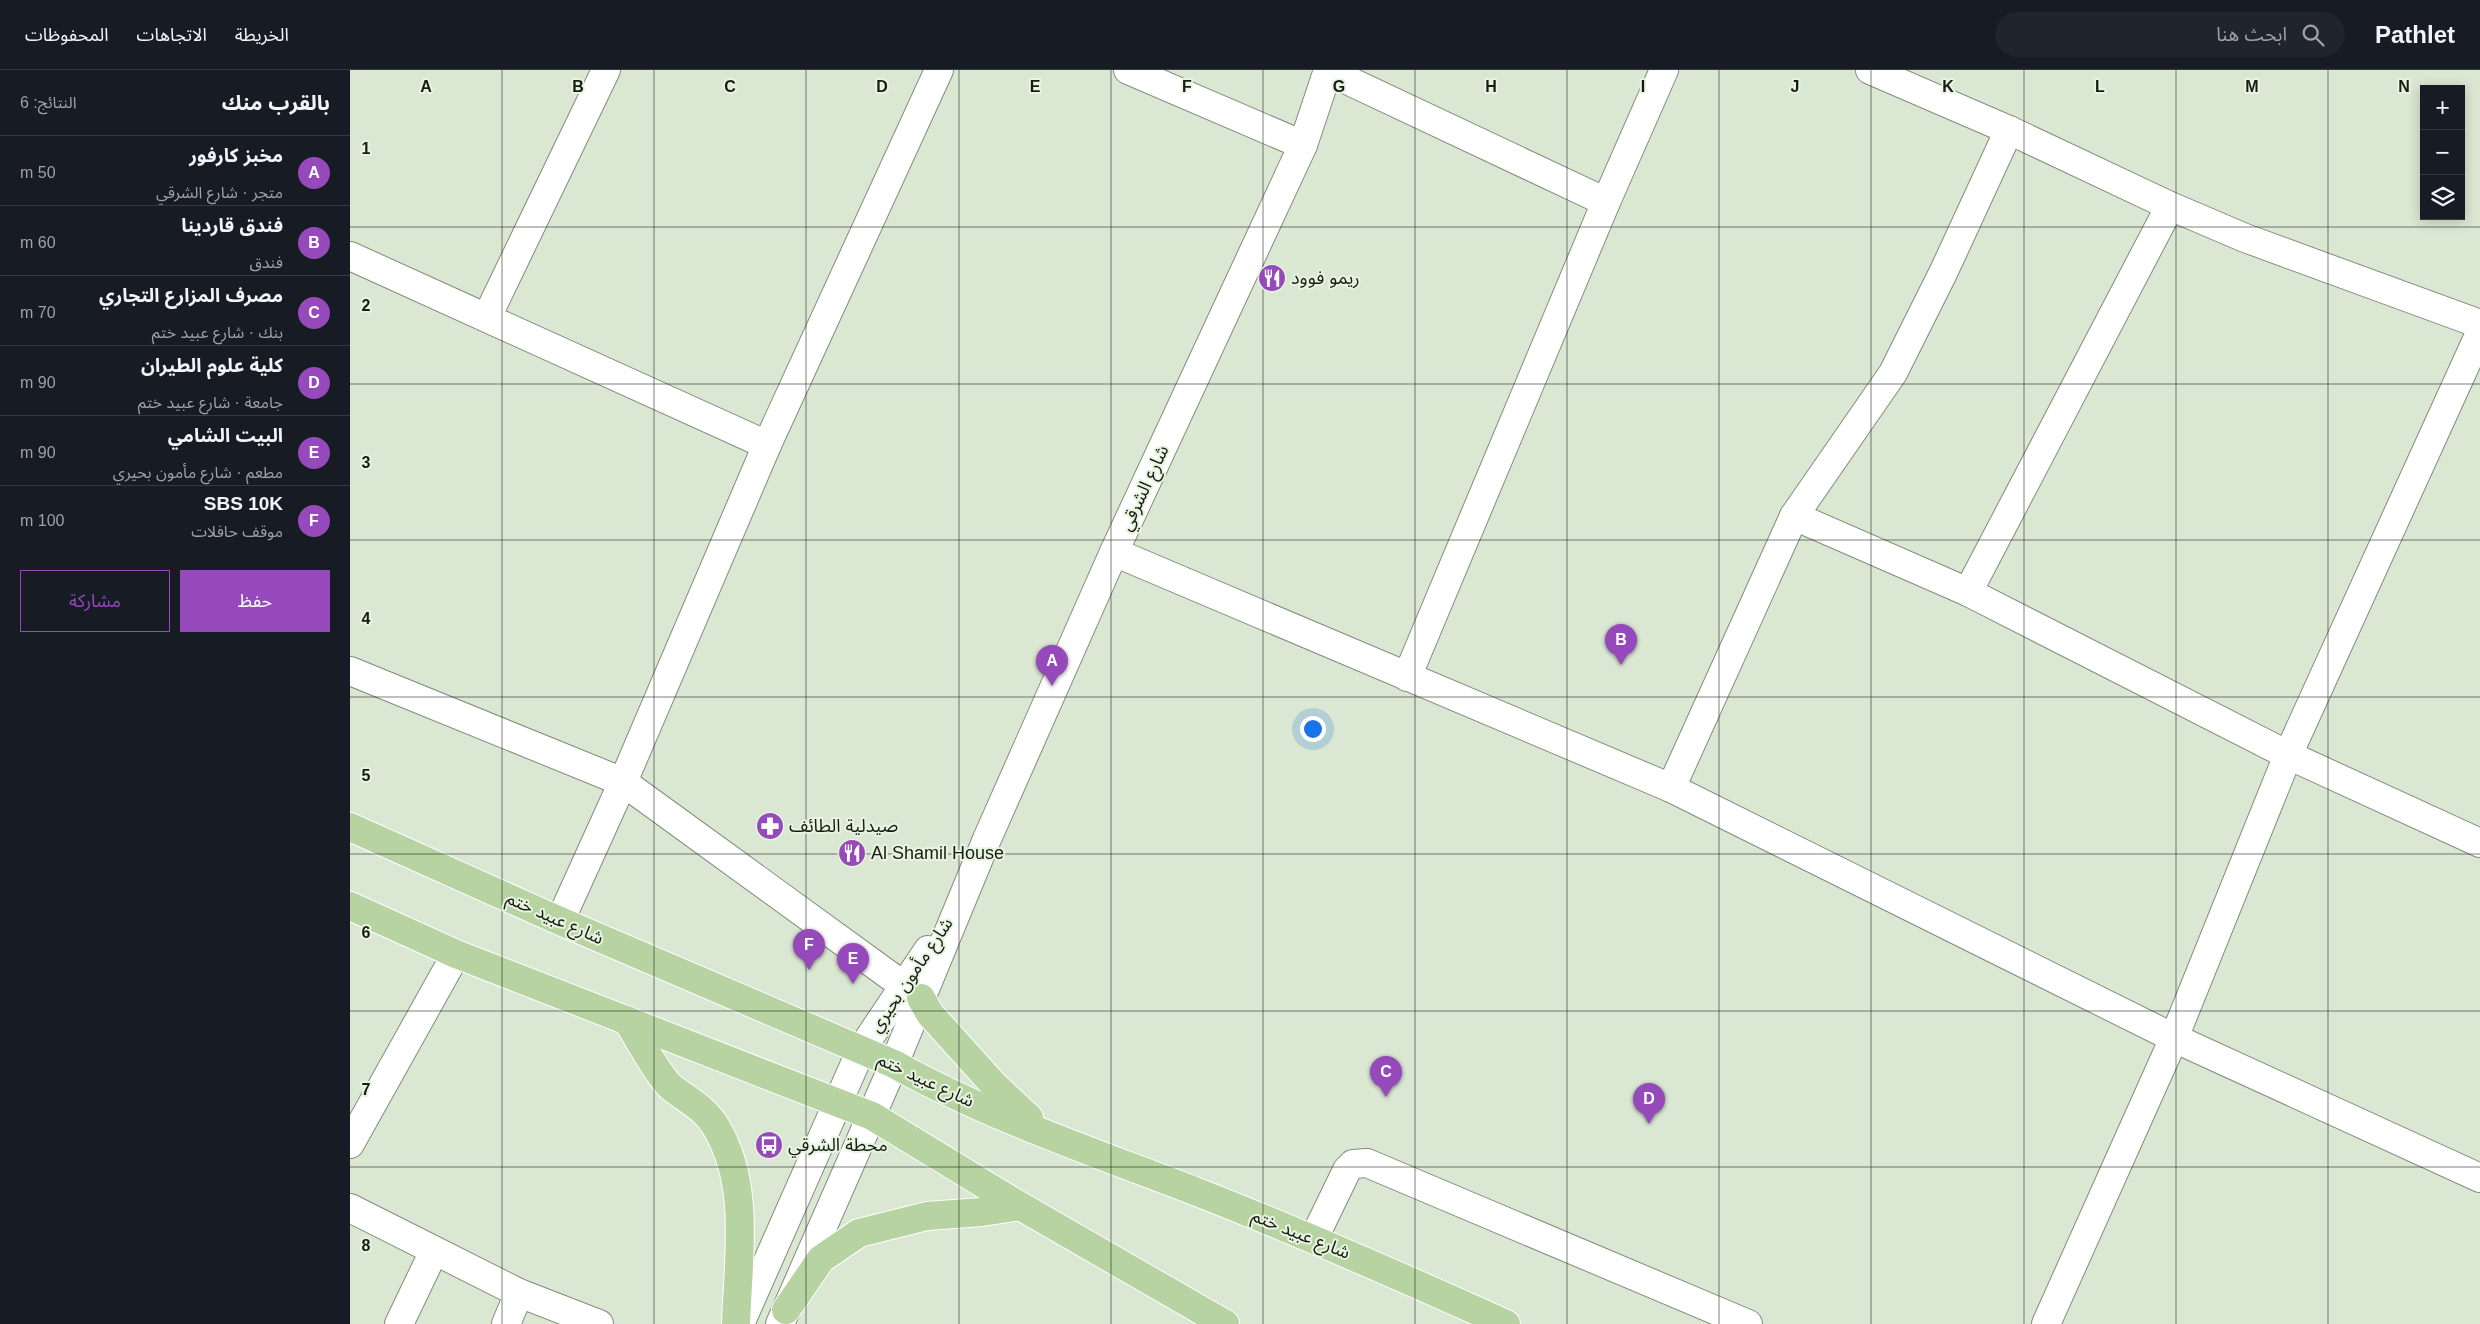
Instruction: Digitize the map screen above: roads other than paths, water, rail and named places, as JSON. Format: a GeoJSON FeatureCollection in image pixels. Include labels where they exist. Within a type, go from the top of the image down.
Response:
{"type":"FeatureCollection","features":[{"type":"Feature","properties":{"kind":"main road","name":"شارع عبيد ختم"},"geometry":{"type":"LineString","coordinates":[[350,827],[560,921],[894,1064],[924,1081],[1049,1134],[1314,1238],[1506,1324]]}},
{"type":"Feature","properties":{"kind":"main road"},"geometry":{"type":"LineString","coordinates":[[350,906],[456,954],[872,1116],[1020,1206],[1225,1324]]}},
{"type":"Feature","properties":{"kind":"main road"},"geometry":{"type":"LineString","coordinates":[[912,992],[1012,1105],[1049,1134]]}},
{"type":"Feature","properties":{"kind":"main road"},"geometry":{"type":"LineString","coordinates":[[627,1020],[670,1086],[699,1105],[716,1126],[728,1153],[737,1188],[740,1221],[736,1324]]}},
{"type":"Feature","properties":{"kind":"main road"},"geometry":{"type":"LineString","coordinates":[[783,1317],[821,1259],[859,1233],[927,1216],[982,1212],[1020,1206]]}},
{"type":"Feature","properties":{"kind":"street"},"geometry":{"type":"LineString","coordinates":[[487,317],[606,70]]}},
{"type":"Feature","properties":{"kind":"street"},"geometry":{"type":"LineString","coordinates":[[560,921],[623,782],[767,445],[939,70]]}},
{"type":"Feature","properties":{"kind":"street"},"geometry":{"type":"LineString","coordinates":[[1128,70],[1303,145]]}},
{"type":"Feature","properties":{"kind":"street"},"geometry":{"type":"LineString","coordinates":[[1407,677],[1606,202],[1664,70]]}},
{"type":"Feature","properties":{"kind":"street"},"geometry":{"type":"LineString","coordinates":[[1870,70],[2009,130],[2170,206],[2245,238],[2480,324]]}},
{"type":"Feature","properties":{"kind":"street"},"geometry":{"type":"LineString","coordinates":[[1328,71],[1606,202]]}},
{"type":"Feature","properties":{"kind":"street","name":"شارع الشرقي"},"geometry":{"type":"LineString","coordinates":[[958,905],[1114,552],[1303,145],[1328,71]]}},
{"type":"Feature","properties":{"kind":"street"},"geometry":{"type":"LineString","coordinates":[[1671,788],[1794,516],[1893,373],[1944,271],[2009,130]]}},
{"type":"Feature","properties":{"kind":"street"},"geometry":{"type":"LineString","coordinates":[[1968,592],[2170,206]]}},
{"type":"Feature","properties":{"kind":"street"},"geometry":{"type":"LineString","coordinates":[[350,256],[767,445]]}},
{"type":"Feature","properties":{"kind":"street"},"geometry":{"type":"LineString","coordinates":[[2046,1324],[2174,1038],[2288,755],[2480,333]]}},
{"type":"Feature","properties":{"kind":"street"},"geometry":{"type":"LineString","coordinates":[[1794,516],[1968,592],[2288,755],[2480,843]]}},
{"type":"Feature","properties":{"kind":"street"},"geometry":{"type":"LineString","coordinates":[[1114,552],[1671,788],[2174,1038],[2480,1178]]}},
{"type":"Feature","properties":{"kind":"street"},"geometry":{"type":"LineString","coordinates":[[350,671],[623,782],[912,992]]}},
{"type":"Feature","properties":{"kind":"street","name":"شارع مأمون بحيري"},"geometry":{"type":"LineString","coordinates":[[740,1324],[861,1050],[912,992],[958,905]]}},
{"type":"Feature","properties":{"kind":"street"},"geometry":{"type":"LineString","coordinates":[[350,1144],[456,954]]}},
{"type":"Feature","properties":{"kind":"street","name":"شارع مأمون بحيري"},"geometry":{"type":"LineString","coordinates":[[783,1317],[894,1064],[912,992]]}},
{"type":"Feature","properties":{"kind":"street"},"geometry":{"type":"LineString","coordinates":[[1314,1238],[1347,1170],[1354,1164],[1367,1163],[1740,1323]]}},
{"type":"Feature","properties":{"kind":"street"},"geometry":{"type":"LineString","coordinates":[[350,1208],[519,1293],[599,1324]]}},
{"type":"Feature","properties":{"kind":"street"},"geometry":{"type":"LineString","coordinates":[[399,1324],[434,1251]]}},
{"type":"Feature","properties":{"kind":"street"},"geometry":{"type":"LineString","coordinates":[[506,1324],[519,1293]]}},
{"type":"Feature","properties":{"kind":"place","name":"ريمو فوود"},"geometry":{"type":"Point","coordinates":[1272,278]}},
{"type":"Feature","properties":{"kind":"place","name":"فندق قاردينا"},"geometry":{"type":"Point","coordinates":[1621,665]}},
{"type":"Feature","properties":{"kind":"place","name":"مخبز كارفور"},"geometry":{"type":"Point","coordinates":[1052,686]}},
{"type":"Feature","properties":{"kind":"place","name":"صيدلية الطائف"},"geometry":{"type":"Point","coordinates":[770,826]}},
{"type":"Feature","properties":{"kind":"place","name":"Al Shamil House"},"geometry":{"type":"Point","coordinates":[852,853]}},
{"type":"Feature","properties":{"kind":"place","name":"SBS 10K"},"geometry":{"type":"Point","coordinates":[809,970]}},
{"type":"Feature","properties":{"kind":"place","name":"البيت الشامي"},"geometry":{"type":"Point","coordinates":[853,984]}},
{"type":"Feature","properties":{"kind":"place","name":"مصرف المزارع التجاري"},"geometry":{"type":"Point","coordinates":[1386,1097]}},
{"type":"Feature","properties":{"kind":"place","name":"كلية علوم الطيران"},"geometry":{"type":"Point","coordinates":[1649,1124]}},
{"type":"Feature","properties":{"kind":"place","name":"محطة الشرقي"},"geometry":{"type":"Point","coordinates":[769,1145]}}]}
